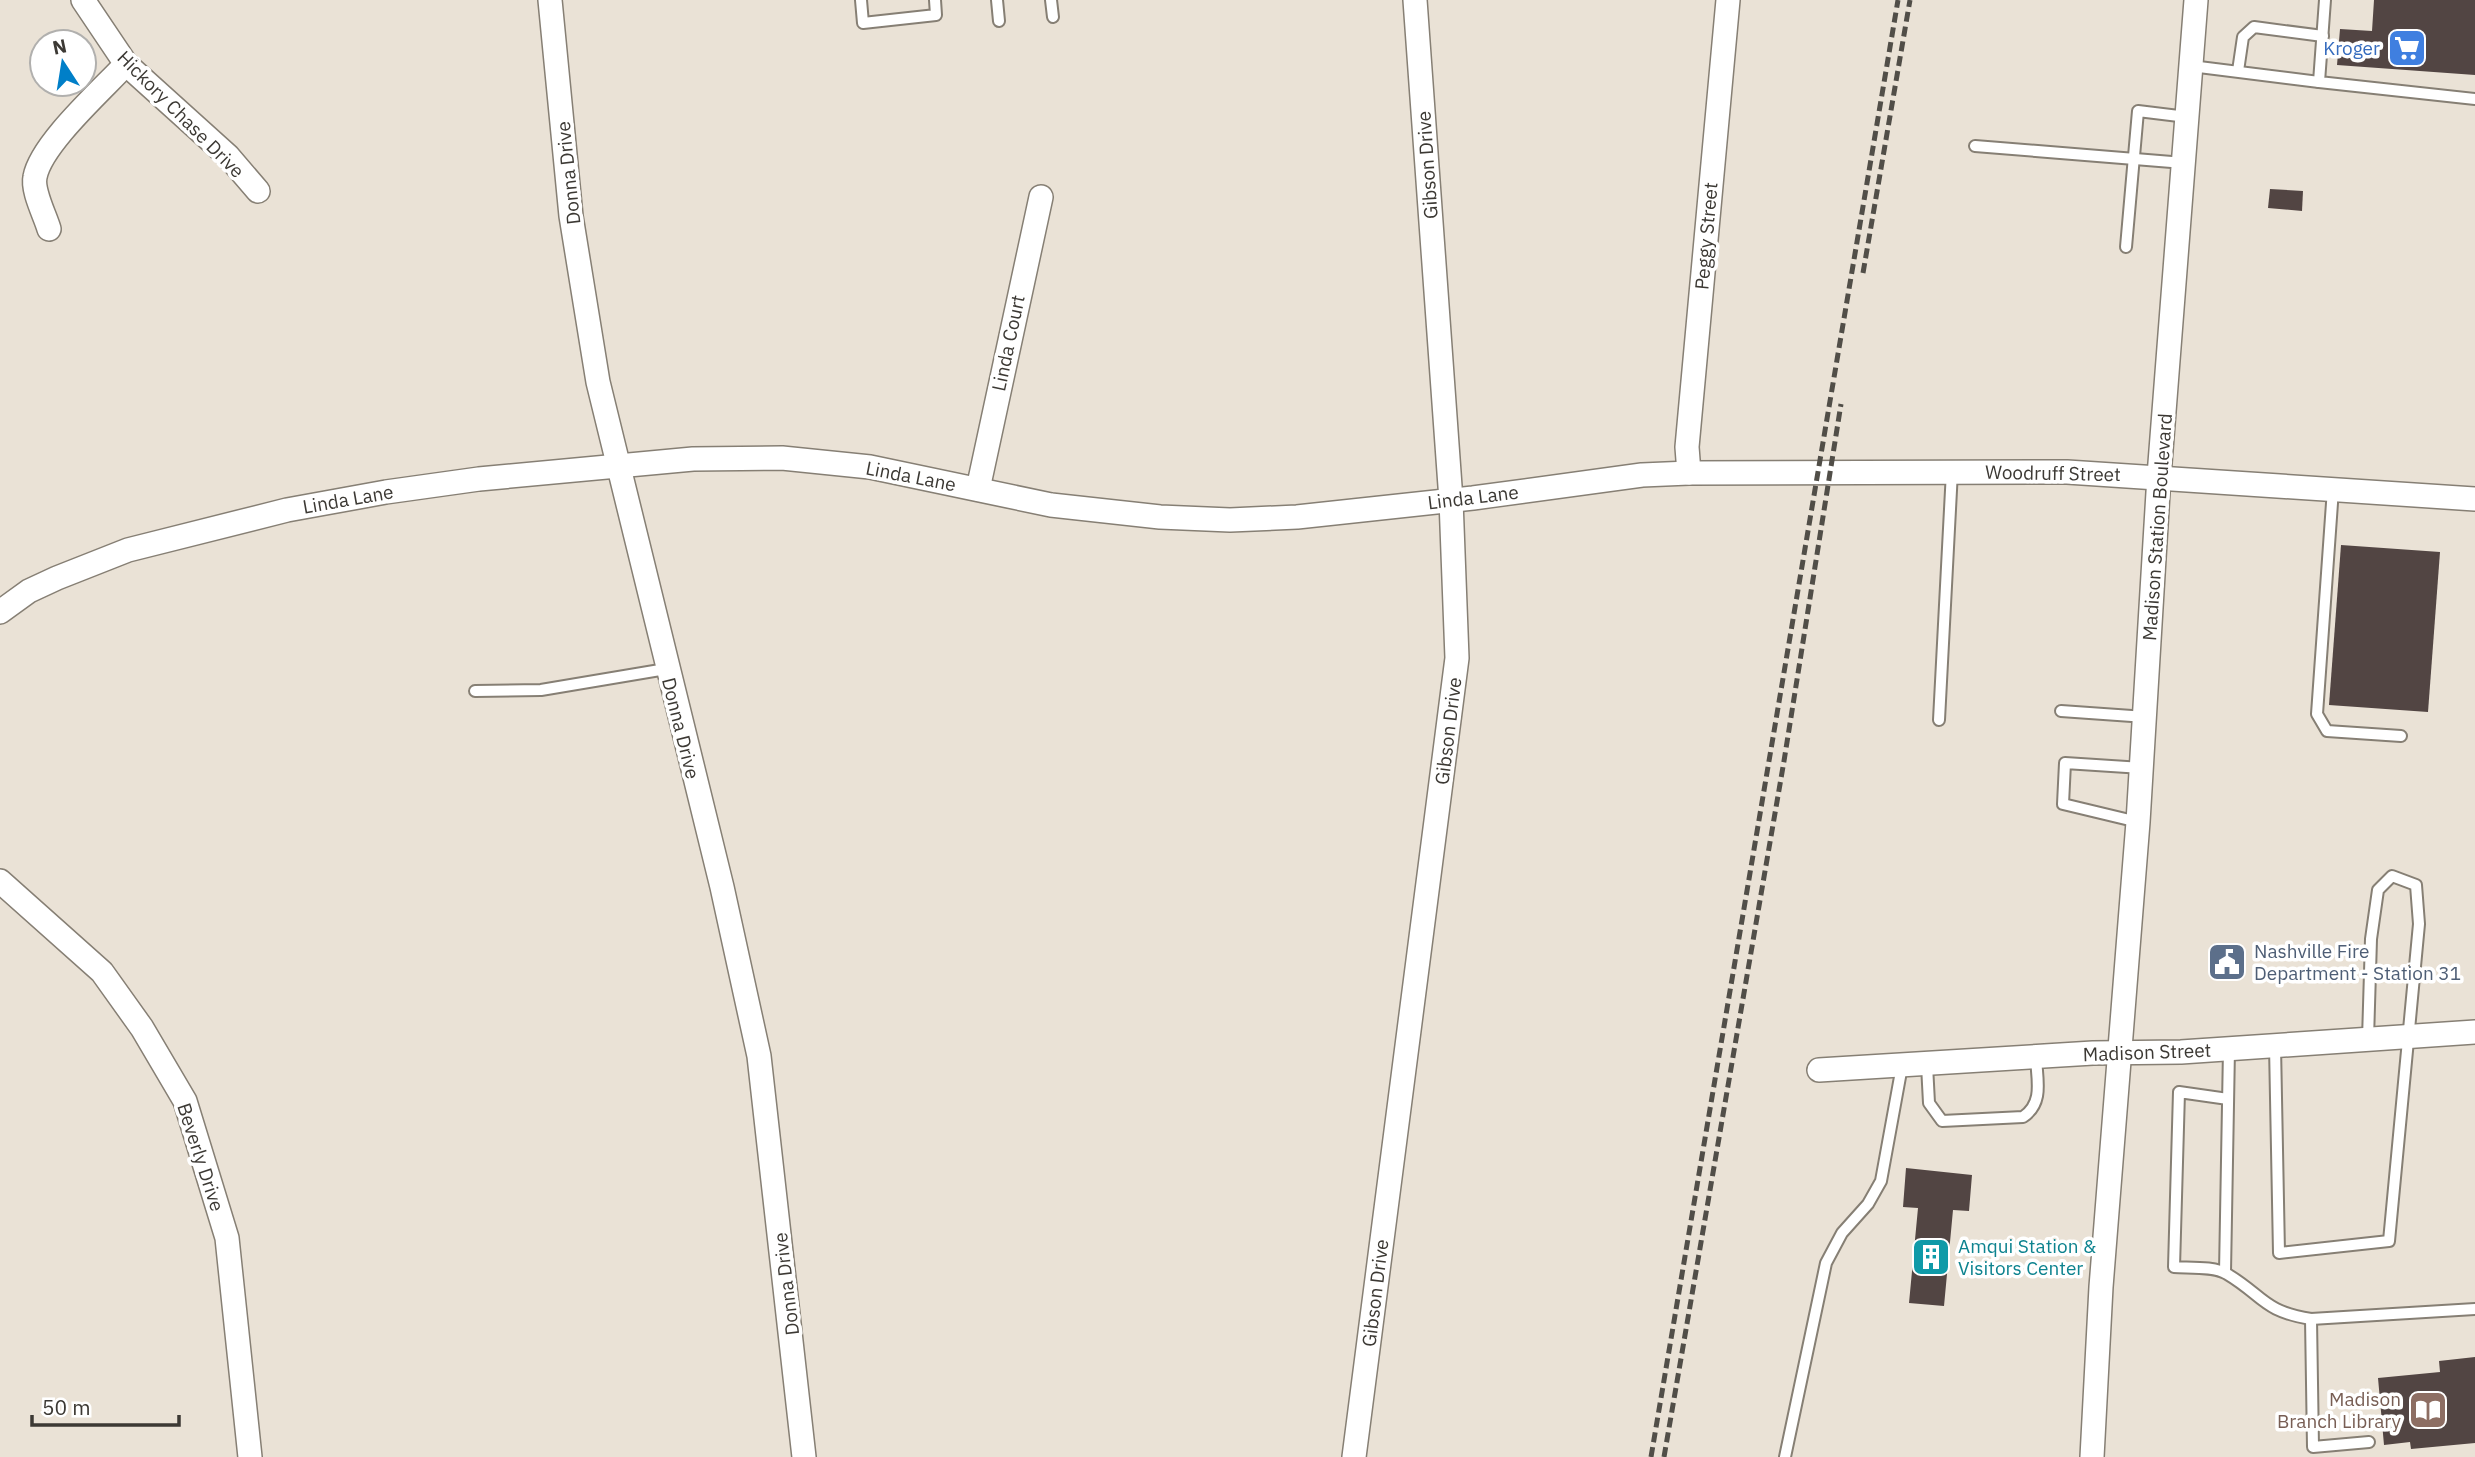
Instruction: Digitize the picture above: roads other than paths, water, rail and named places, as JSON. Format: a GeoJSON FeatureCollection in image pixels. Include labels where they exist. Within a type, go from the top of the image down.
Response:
{"type":"FeatureCollection","features":[{"type":"Feature","properties":{"kind":"street","name":"Hickory Chase Drive"},"geometry":{"type":"LineString","coordinates":[[83,0],[126,64],[228,156],[258,191]]}},
{"type":"Feature","properties":{"kind":"street","name":"Donna Drive"},"geometry":{"type":"LineString","coordinates":[[550,0],[571,216],[584,310],[617,465],[722,887],[759,1056],[804,1457]]}},
{"type":"Feature","properties":{"kind":"street","name":"Gibson Drive"},"geometry":{"type":"LineString","coordinates":[[1354,1457],[1457,658],[1451,500],[1415,0]]}},
{"type":"Feature","properties":{"kind":"street","name":"Peggy Street"},"geometry":{"type":"LineString","coordinates":[[1689,473],[1687,447],[1728,0]]}},
{"type":"Feature","properties":{"kind":"street","name":"Madison Station Boulevard"},"geometry":{"type":"LineString","coordinates":[[2092,1457],[2101,1287],[2146,717],[2159,476],[2196,0]]}},
{"type":"Feature","properties":{"kind":"street"},"geometry":{"type":"LineString","coordinates":[[49,229],[34,179],[40,164],[59,135],[126,64]]}},
{"type":"Feature","properties":{"kind":"street","name":"Linda Court"},"geometry":{"type":"LineString","coordinates":[[978,489],[1041,197]]}},
{"type":"Feature","properties":{"kind":"street","name":"Linda Lane"},"geometry":{"type":"LineString","coordinates":[[0,611],[29,591],[57,578],[128,550],[206,528],[386,492],[617,465],[693,459],[782,458],[870,467],[1093,511],[1230,520],[1451,500],[1642,475],[1840,472]]}},
{"type":"Feature","properties":{"kind":"street","name":"Woodruff Street"},"geometry":{"type":"LineString","coordinates":[[1840,472],[1952,471],[2159,476],[2475,499]]}},
{"type":"Feature","properties":{"kind":"street","name":"Beverly Drive"},"geometry":{"type":"LineString","coordinates":[[0,881],[102,972],[142,1028],[185,1101],[227,1238],[250,1457]]}},
{"type":"Feature","properties":{"kind":"street","name":"Madison Street"},"geometry":{"type":"LineString","coordinates":[[1819,1070],[2229,1049],[2475,1032]]}},
{"type":"Feature","properties":{"kind":"lane"},"geometry":{"type":"LineString","coordinates":[[860,0],[863,23],[936,15],[934,0]]}},
{"type":"Feature","properties":{"kind":"lane"},"geometry":{"type":"LineString","coordinates":[[997,0],[999,21]]}},
{"type":"Feature","properties":{"kind":"lane"},"geometry":{"type":"LineString","coordinates":[[1051,0],[1053,17]]}},
{"type":"Feature","properties":{"kind":"lane"},"geometry":{"type":"LineString","coordinates":[[2319,82],[2325,0]]}},
{"type":"Feature","properties":{"kind":"lane"},"geometry":{"type":"LineString","coordinates":[[2238,71],[2243,37],[2254,27],[2322,36]]}},
{"type":"Feature","properties":{"kind":"lane"},"geometry":{"type":"LineString","coordinates":[[2191,65],[2475,99]]}},
{"type":"Feature","properties":{"kind":"lane"},"geometry":{"type":"LineString","coordinates":[[2126,247],[2138,111],[2187,117]]}},
{"type":"Feature","properties":{"kind":"lane"},"geometry":{"type":"LineString","coordinates":[[1975,146],[2184,163]]}},
{"type":"Feature","properties":{"kind":"lane"},"geometry":{"type":"LineString","coordinates":[[1940,720],[1952,471]]}},
{"type":"Feature","properties":{"kind":"lane"},"geometry":{"type":"LineString","coordinates":[[2333,489],[2317,714],[2327,732],[2401,736]]}},
{"type":"Feature","properties":{"kind":"lane"},"geometry":{"type":"LineString","coordinates":[[475,691],[541,690],[666,668]]}},
{"type":"Feature","properties":{"kind":"lane"},"geometry":{"type":"LineString","coordinates":[[2061,711],[2146,717]]}},
{"type":"Feature","properties":{"kind":"lane"},"geometry":{"type":"LineString","coordinates":[[2138,822],[2063,804],[2065,763],[2142,768]]}},
{"type":"Feature","properties":{"kind":"lane"},"geometry":{"type":"LineString","coordinates":[[2275,1046],[2279,1253],[2389,1241],[2419,924],[2416,884],[2392,876],[2378,890],[2371,939],[2368,1039]]}},
{"type":"Feature","properties":{"kind":"lane"},"geometry":{"type":"LineString","coordinates":[[2225,1272],[2229,1049]]}},
{"type":"Feature","properties":{"kind":"lane"},"geometry":{"type":"LineString","coordinates":[[1927,1065],[1928,1103],[1942,1121],[2023,1116],[2034,1110],[2038,1101],[2036,1058]]}},
{"type":"Feature","properties":{"kind":"lane"},"geometry":{"type":"LineString","coordinates":[[1785,1457],[1826,1263],[1842,1233],[1868,1204],[1881,1181],[1902,1066]]}},
{"type":"Feature","properties":{"kind":"lane"},"geometry":{"type":"LineString","coordinates":[[2228,1099],[2179,1092],[2174,1267],[2225,1272],[2264,1304],[2285,1315],[2311,1319],[2475,1309]]}},
{"type":"Feature","properties":{"kind":"lane"},"geometry":{"type":"LineString","coordinates":[[2311,1319],[2312,1447],[2369,1442]]}},
{"type":"Feature","properties":{"kind":"railway"},"geometry":{"type":"LineString","coordinates":[[1651,1457],[1898,0]]}},
{"type":"Feature","properties":{"kind":"railway"},"geometry":{"type":"LineString","coordinates":[[1863,273],[1910,0]]}},
{"type":"Feature","properties":{"kind":"railway"},"geometry":{"type":"LineString","coordinates":[[1664,1457],[1784,761],[1841,404]]}},
{"type":"Feature","properties":{"kind":"place","name":"Kroger"},"geometry":{"type":"Point","coordinates":[2407,48]}},
{"type":"Feature","properties":{"kind":"place","name":"Nashville Fire Department - Station 31"},"geometry":{"type":"Point","coordinates":[2227,962]}},
{"type":"Feature","properties":{"kind":"place","name":"Amqui Station & Visitors Center"},"geometry":{"type":"Point","coordinates":[1931,1257]}},
{"type":"Feature","properties":{"kind":"place","name":"Madison Branch Library"},"geometry":{"type":"Point","coordinates":[2428,1410]}}]}
